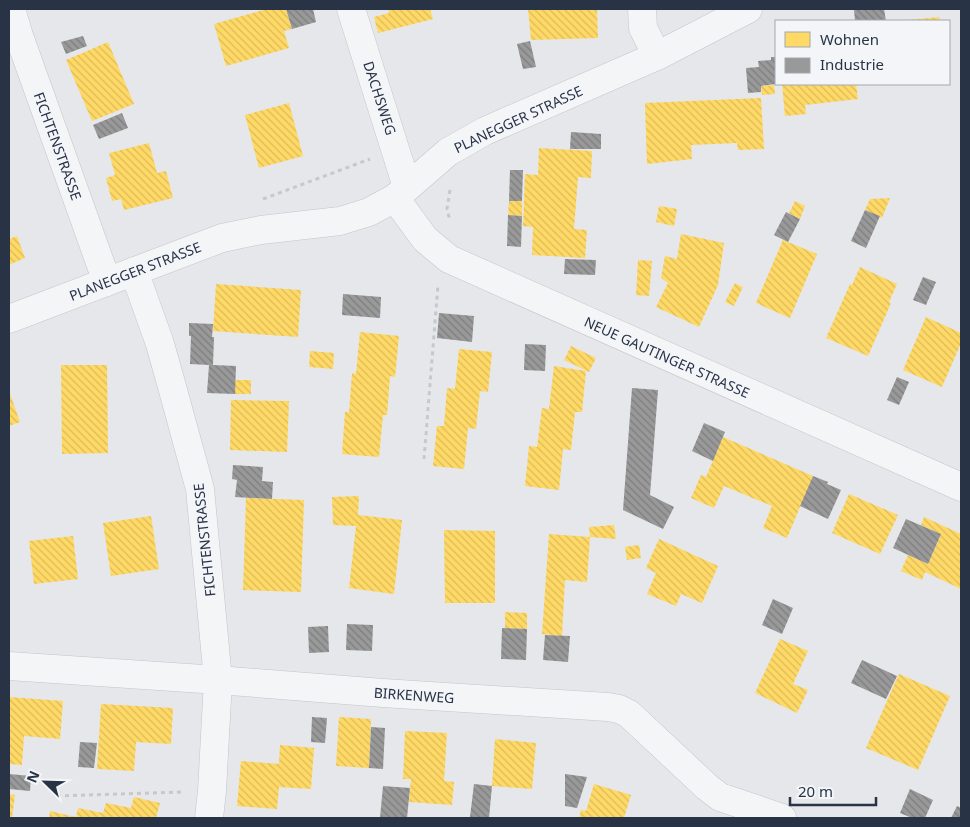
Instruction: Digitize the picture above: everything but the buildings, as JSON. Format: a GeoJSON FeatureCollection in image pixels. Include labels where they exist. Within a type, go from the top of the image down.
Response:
{"type":"FeatureCollection","features":[{"type":"Feature","properties":{"kind":"street","name":"FICHTENSTRASSE"},"geometry":{"type":"LineString","coordinates":[[11,9],[106,282]]}},
{"type":"Feature","properties":{"kind":"street","name":"DACHSWEG"},"geometry":{"type":"LineString","coordinates":[[352,9],[396,149],[401,193]]}},
{"type":"Feature","properties":{"kind":"street"},"geometry":{"type":"LineString","coordinates":[[642,9],[642,28],[657,56]]}},
{"type":"Feature","properties":{"kind":"street","name":"PLANEGGER STRASSE"},"geometry":{"type":"LineString","coordinates":[[9,319],[222,238],[261,230],[340,221],[368,212],[401,193],[448,152],[485,131],[657,56],[748,9]]}},
{"type":"Feature","properties":{"kind":"street","name":"NEUE GAUTINGER STRASSE"},"geometry":{"type":"LineString","coordinates":[[401,193],[425,239],[452,260],[961,487]]}},
{"type":"Feature","properties":{"kind":"street","name":"FICHTENSTRASSE"},"geometry":{"type":"LineString","coordinates":[[134,271],[160,344],[200,489],[218,680],[209,818]]}},
{"type":"Feature","properties":{"kind":"street","name":"BIRKENWEG"},"geometry":{"type":"LineString","coordinates":[[9,666],[619,709],[629,714],[720,797],[782,818]]}},
{"type":"Feature","properties":{"kind":"path"},"geometry":{"type":"LineString","coordinates":[[260,201],[396,149]]}},
{"type":"Feature","properties":{"kind":"path"},"geometry":{"type":"LineString","coordinates":[[451,187],[447,209],[451,226]]}},
{"type":"Feature","properties":{"kind":"path"},"geometry":{"type":"LineString","coordinates":[[442,196],[448,197]]}},
{"type":"Feature","properties":{"kind":"path"},"geometry":{"type":"LineString","coordinates":[[424,459],[437,286],[452,260]]}},
{"type":"Feature","properties":{"kind":"path"},"geometry":{"type":"LineString","coordinates":[[57,796],[212,791]]}}]}
